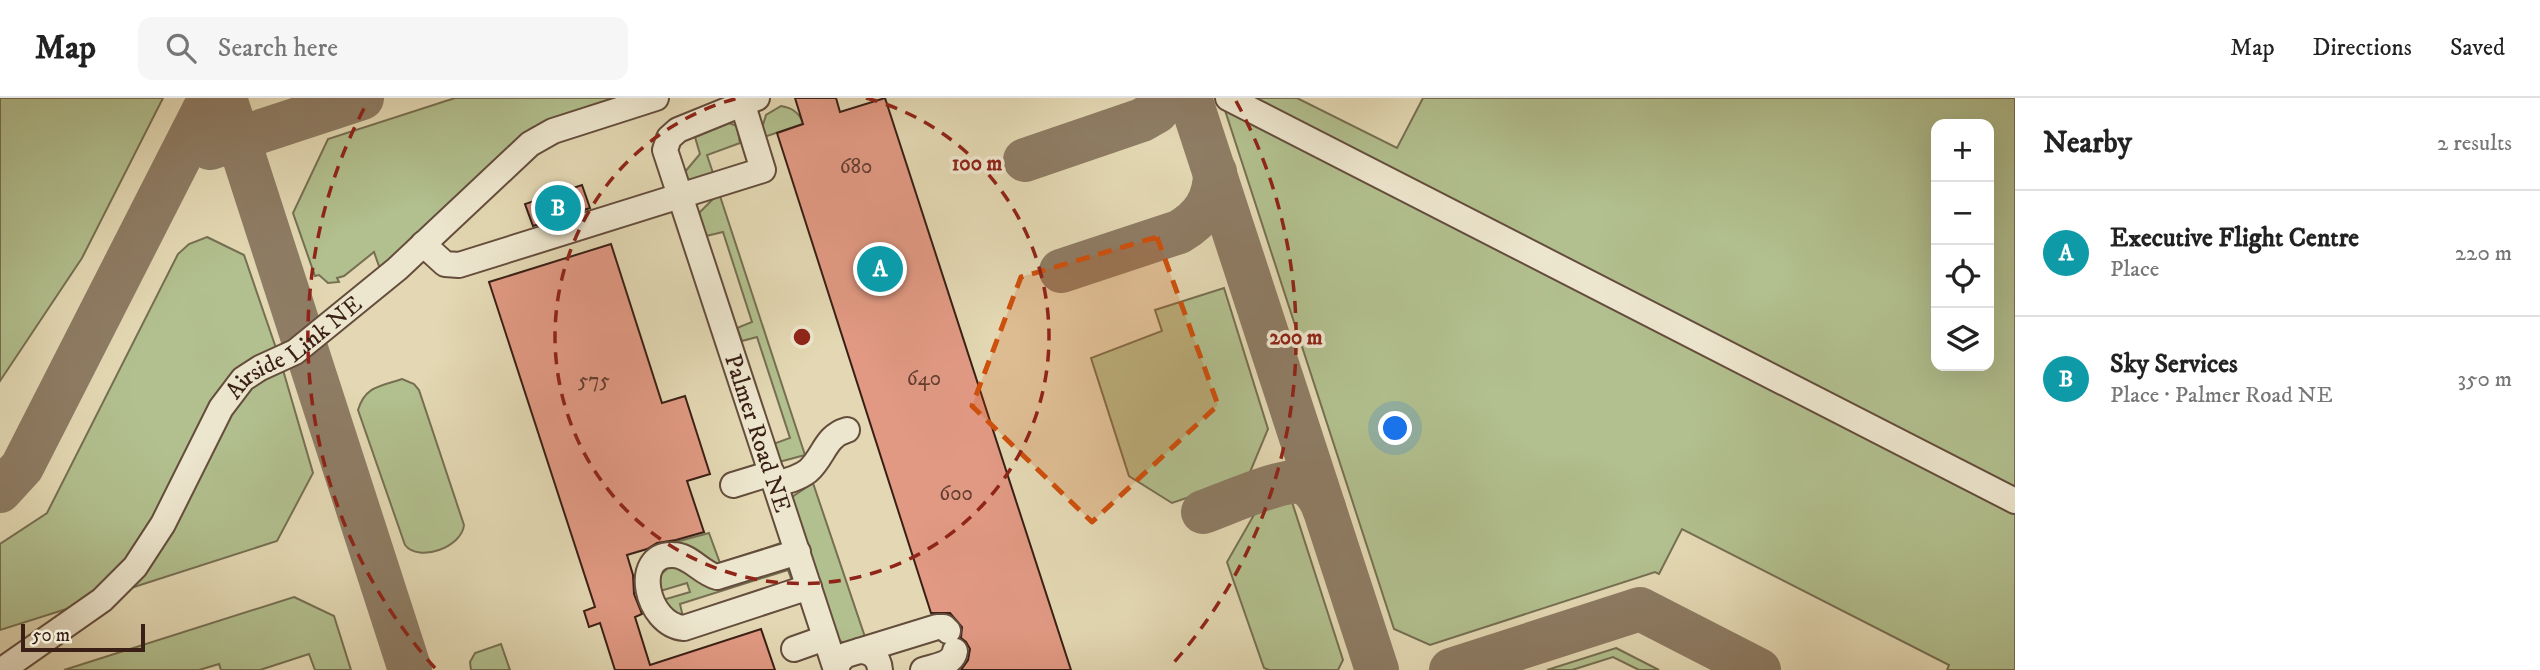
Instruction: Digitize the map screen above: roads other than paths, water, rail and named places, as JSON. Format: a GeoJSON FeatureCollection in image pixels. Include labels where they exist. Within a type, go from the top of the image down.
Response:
{"type":"FeatureCollection","features":[{"type":"Feature","properties":{"kind":"street","name":"Airside Link NE"},"geometry":{"type":"LineString","coordinates":[[2,670],[102,600],[135,568],[163,524],[221,408],[235,387],[251,372],[295,352],[397,269],[530,144],[553,131],[656,98]]}},
{"type":"Feature","properties":{"kind":"street"},"geometry":{"type":"LineString","coordinates":[[1228,98],[2015,501]]}},
{"type":"Feature","properties":{"kind":"street"},"geometry":{"type":"LineString","coordinates":[[424,244],[445,264],[459,265],[763,170],[749,100]]}},
{"type":"Feature","properties":{"kind":"street","name":"Palmer Road NE"},"geometry":{"type":"LineString","coordinates":[[749,100],[678,130],[669,138],[665,150],[836,670]]}},
{"type":"Feature","properties":{"kind":"street"},"geometry":{"type":"LineString","coordinates":[[733,485],[774,478],[793,479],[808,471],[832,436],[847,430]]}},
{"type":"Feature","properties":{"kind":"street"},"geometry":{"type":"LineString","coordinates":[[798,552],[717,577],[707,574],[679,556],[664,556],[650,569],[647,585],[659,615],[670,624],[684,628],[809,587]]}},
{"type":"Feature","properties":{"kind":"street"},"geometry":{"type":"LineString","coordinates":[[836,670],[841,658],[859,651],[917,633],[940,626],[952,641],[952,660],[925,669],[917,633]]}},
{"type":"Feature","properties":{"kind":"street"},"geometry":{"type":"LineString","coordinates":[[794,649],[825,638]]}},
{"type":"Feature","properties":{"kind":"street"},"geometry":{"type":"LineString","coordinates":[[859,651],[876,657],[880,670]]}},
{"type":"Feature","properties":{"kind":"place","name":"Sky Services"},"geometry":{"type":"Point","coordinates":[558,208]}},
{"type":"Feature","properties":{"kind":"place","name":"Executive Flight Centre"},"geometry":{"type":"Point","coordinates":[880,269]}}]}
